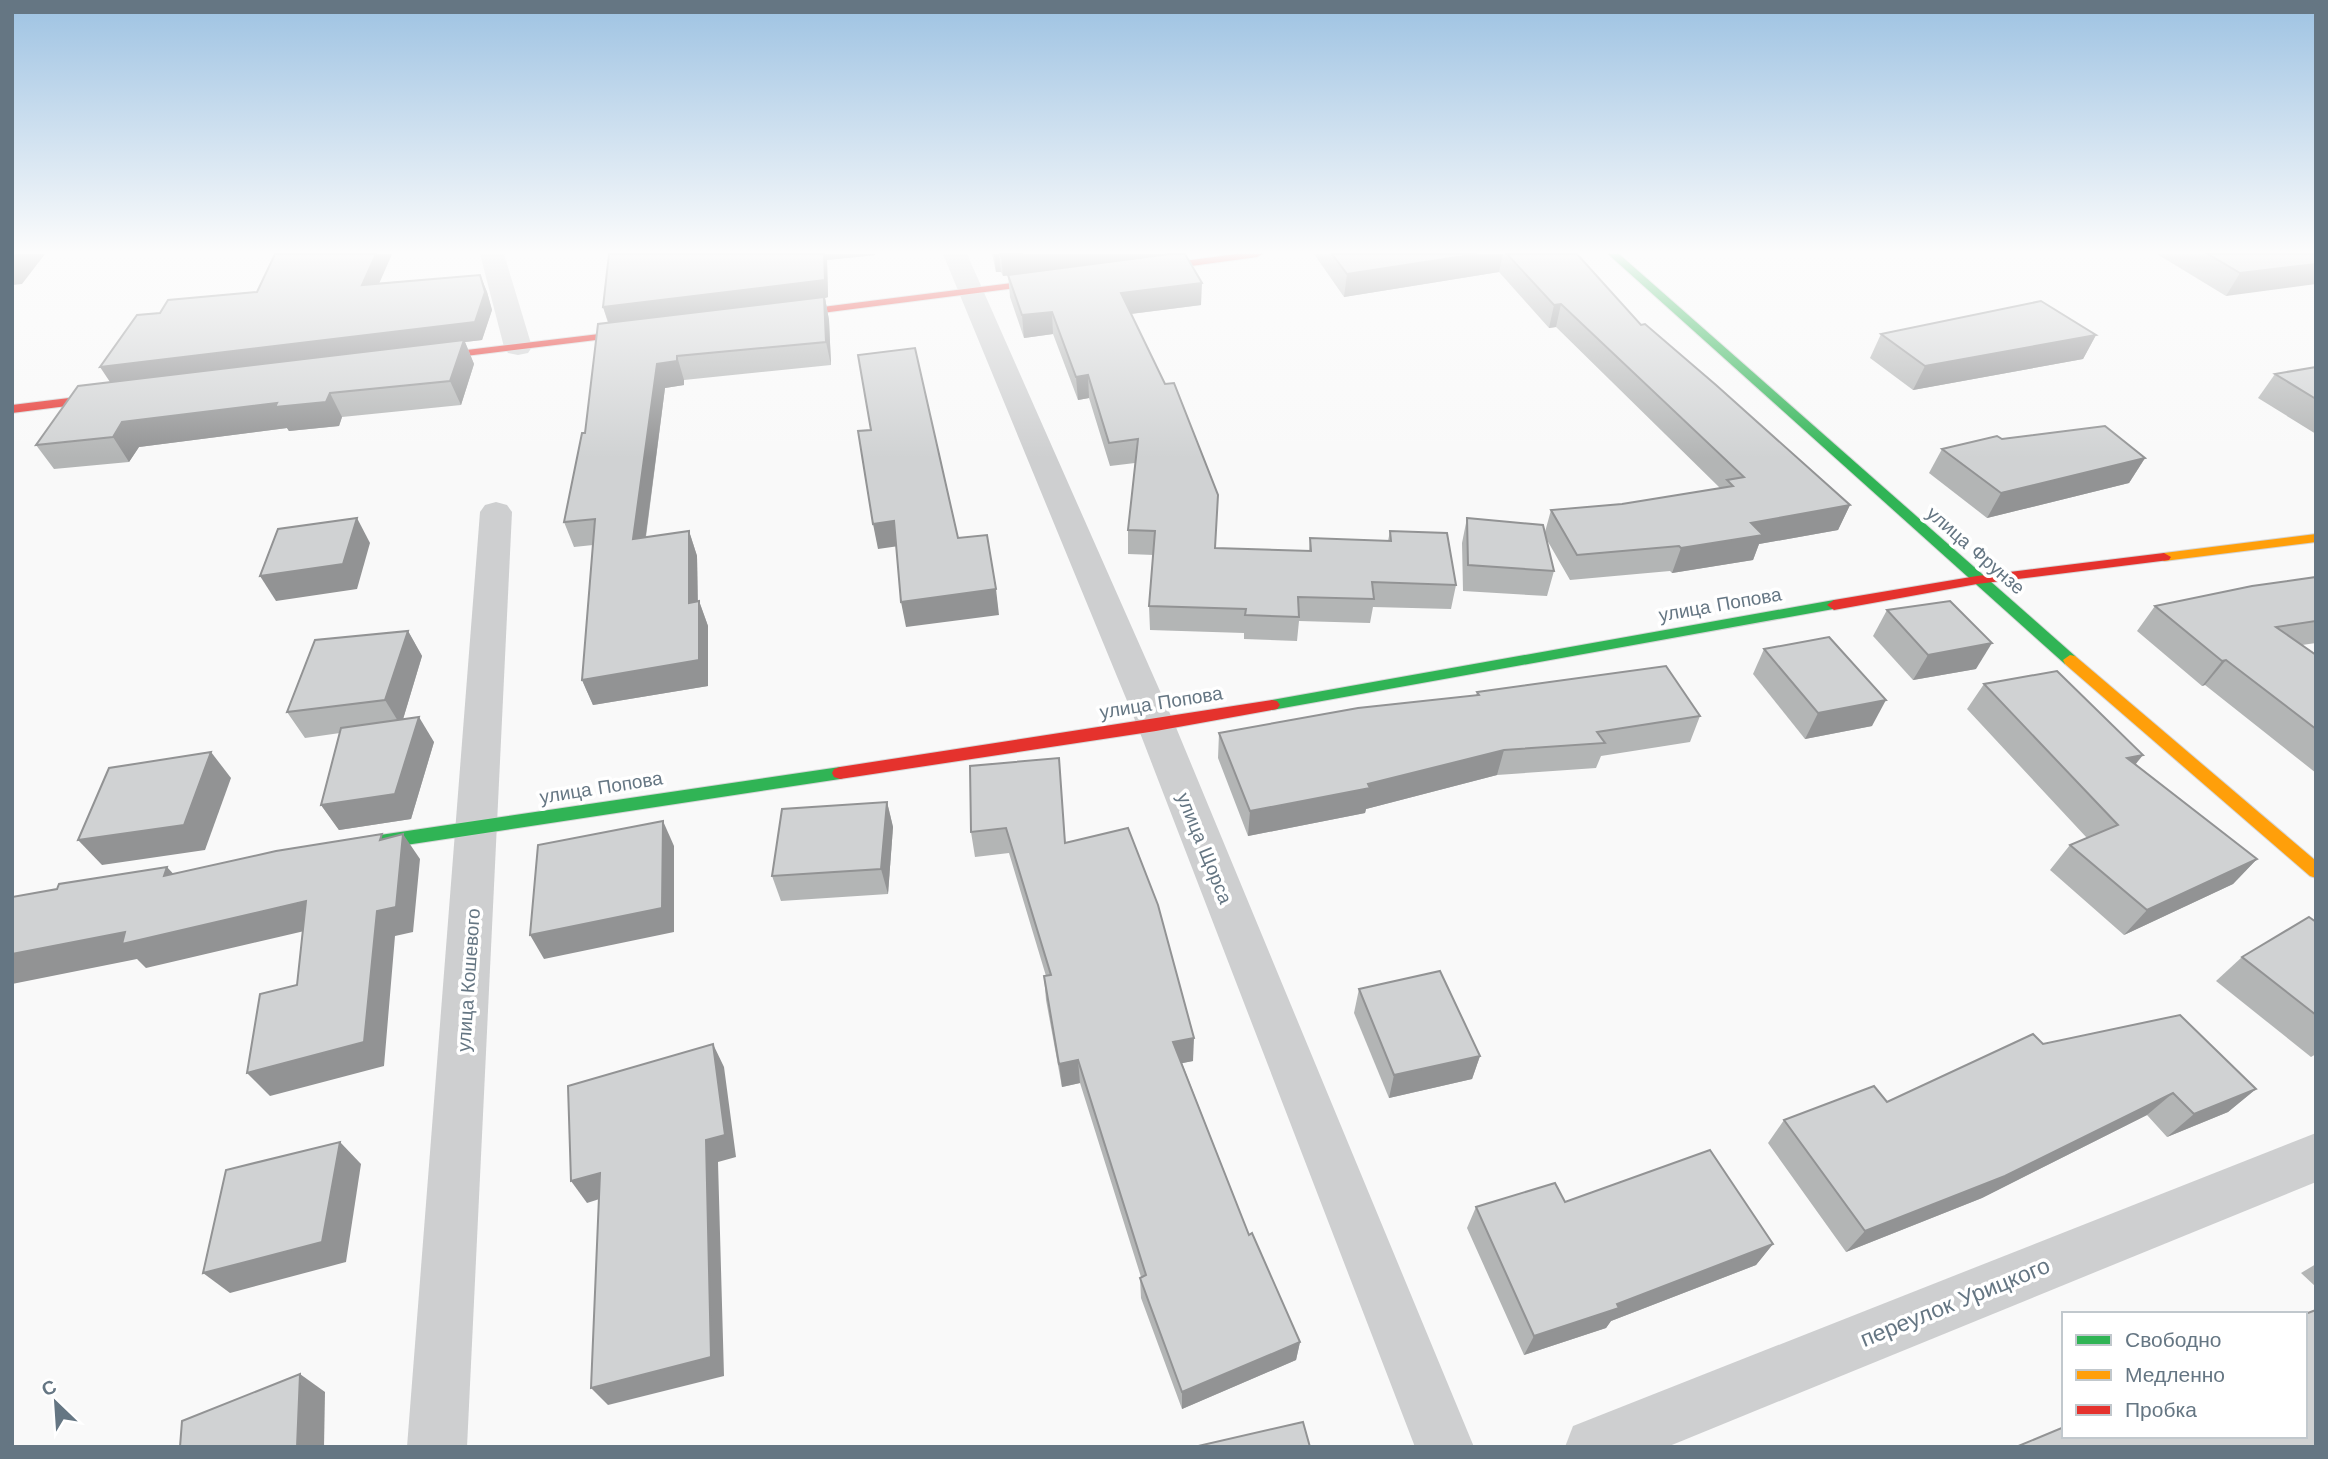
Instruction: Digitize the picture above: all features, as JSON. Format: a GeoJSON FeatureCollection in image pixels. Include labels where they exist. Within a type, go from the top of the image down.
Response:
{"type":"FeatureCollection","features":[{"type":"Feature","properties":{"kind":"street"},"geometry":{"type":"LineString","coordinates":[[511,322],[518,347]]}},
{"type":"Feature","properties":{"kind":"street","name":"улица Щорса"},"geometry":{"type":"LineString","coordinates":[[984,322],[1156,725],[1445,1447]]}},
{"type":"Feature","properties":{"kind":"street","name":"улица Фрунзе"},"geometry":{"type":"LineString","coordinates":[[1689,322],[1977,580],[2316,871]]}},
{"type":"Feature","properties":{"kind":"street"},"geometry":{"type":"LineString","coordinates":[[395,362],[669,329]]}},
{"type":"Feature","properties":{"kind":"street"},"geometry":{"type":"LineString","coordinates":[[12,409],[135,394]]}},
{"type":"Feature","properties":{"kind":"street","name":"улица Кошевого"},"geometry":{"type":"LineString","coordinates":[[437,1447],[496,512]]}},
{"type":"Feature","properties":{"kind":"street","name":"улица Попова"},"geometry":{"type":"LineString","coordinates":[[341,848],[1156,725],[1977,580],[2316,538]]}},
{"type":"Feature","properties":{"kind":"street","name":"переулок Урицкого"},"geometry":{"type":"LineString","coordinates":[[1594,1447],[2316,1157]]}},
{"type":"Feature","properties":{"kind":"building"},"geometry":{"type":"Polygon","coordinates":[[[132,322],[474,322],[100,367],[132,322]]]}},
{"type":"Feature","properties":{"kind":"building"},"geometry":{"type":"Polygon","coordinates":[[[825,322],[826,342],[677,356],[677,361],[657,364],[633,539],[689,531],[689,603],[699,601],[699,660],[582,680],[595,519],[564,522],[582,433],[585,433],[598,324],[825,322]]]}},
{"type":"Feature","properties":{"kind":"building"},"geometry":{"type":"Polygon","coordinates":[[[1056,322],[1135,322],[1165,384],[1174,383],[1218,495],[1215,548],[1311,551],[1310,538],[1391,541],[1390,531],[1447,533],[1456,585],[1372,582],[1374,599],[1298,597],[1299,617],[1245,615],[1246,609],[1149,606],[1155,531],[1128,530],[1138,439],[1109,443],[1088,375],[1076,377],[1056,322]]]}},
{"type":"Feature","properties":{"kind":"building"},"geometry":{"type":"Polygon","coordinates":[[[1580,322],[1645,324],[1850,505],[1751,523],[1763,535],[1681,548],[1679,546],[1577,555],[1551,510],[1622,504],[1733,486],[1727,480],[1744,477],[1580,322]]]}},
{"type":"Feature","properties":{"kind":"building"},"geometry":{"type":"Polygon","coordinates":[[[1939,322],[2075,322],[2096,335],[1925,366],[1881,334],[1939,322]]]}},
{"type":"Feature","properties":{"kind":"building"},"geometry":{"type":"Polygon","coordinates":[[[464,340],[450,381],[330,393],[326,402],[275,407],[277,403],[122,422],[113,437],[36,445],[78,386],[464,340]]]}},
{"type":"Feature","properties":{"kind":"building"},"geometry":{"type":"Polygon","coordinates":[[[915,348],[958,538],[987,535],[996,589],[901,602],[894,521],[873,524],[858,431],[871,430],[858,355],[915,348]]]}},
{"type":"Feature","properties":{"kind":"building"},"geometry":{"type":"Polygon","coordinates":[[[2316,367],[2316,399],[2275,374],[2316,367]]]}},
{"type":"Feature","properties":{"kind":"building"},"geometry":{"type":"Polygon","coordinates":[[[2105,426],[2145,458],[2001,493],[1942,449],[1997,436],[2002,439],[2105,426]]]}},
{"type":"Feature","properties":{"kind":"building"},"geometry":{"type":"Polygon","coordinates":[[[357,518],[343,564],[260,576],[278,529],[357,518]]]}},
{"type":"Feature","properties":{"kind":"building"},"geometry":{"type":"Polygon","coordinates":[[[1467,518],[1543,525],[1554,571],[1468,565],[1467,518]]]}},
{"type":"Feature","properties":{"kind":"building"},"geometry":{"type":"Polygon","coordinates":[[[2316,577],[2316,621],[2276,627],[2316,655],[2316,729],[2226,660],[2222,661],[2155,606],[2252,586],[2316,577]]]}},
{"type":"Feature","properties":{"kind":"building"},"geometry":{"type":"Polygon","coordinates":[[[1950,601],[1992,643],[1928,655],[1887,610],[1950,601]]]}},
{"type":"Feature","properties":{"kind":"building"},"geometry":{"type":"Polygon","coordinates":[[[408,631],[385,700],[287,712],[315,640],[408,631]]]}},
{"type":"Feature","properties":{"kind":"building"},"geometry":{"type":"Polygon","coordinates":[[[1829,637],[1886,700],[1818,713],[1764,649],[1829,637]]]}},
{"type":"Feature","properties":{"kind":"building"},"geometry":{"type":"Polygon","coordinates":[[[1666,666],[1700,716],[1597,732],[1605,743],[1504,750],[1368,784],[1370,788],[1250,811],[1219,733],[1358,708],[1479,695],[1477,692],[1666,666]]]}},
{"type":"Feature","properties":{"kind":"building"},"geometry":{"type":"Polygon","coordinates":[[[2057,671],[2143,755],[2127,758],[2257,859],[2147,910],[2070,845],[2118,825],[1984,684],[2057,671]]]}},
{"type":"Feature","properties":{"kind":"building"},"geometry":{"type":"Polygon","coordinates":[[[419,717],[395,794],[321,805],[341,728],[419,717]]]}},
{"type":"Feature","properties":{"kind":"building"},"geometry":{"type":"Polygon","coordinates":[[[211,752],[184,825],[78,840],[109,768],[211,752]]]}},
{"type":"Feature","properties":{"kind":"building"},"geometry":{"type":"Polygon","coordinates":[[[1059,758],[1065,843],[1128,828],[1158,905],[1194,1038],[1173,1042],[1249,1235],[1252,1233],[1300,1342],[1182,1392],[1140,1278],[1146,1275],[1078,1060],[1059,1064],[1044,976],[1051,975],[1006,828],[971,832],[970,766],[1059,758]]]}},
{"type":"Feature","properties":{"kind":"building"},"geometry":{"type":"Polygon","coordinates":[[[887,802],[881,869],[772,876],[782,809],[887,802]]]}},
{"type":"Feature","properties":{"kind":"building"},"geometry":{"type":"Polygon","coordinates":[[[663,821],[662,908],[530,935],[538,845],[663,821]]]}},
{"type":"Feature","properties":{"kind":"building"},"geometry":{"type":"Polygon","coordinates":[[[382,834],[380,840],[403,834],[396,907],[377,911],[364,1042],[247,1073],[260,994],[297,985],[306,901],[122,944],[125,932],[12,954],[12,897],[57,889],[59,884],[167,867],[164,876],[276,851],[382,834]]]}},
{"type":"Feature","properties":{"kind":"building"},"geometry":{"type":"Polygon","coordinates":[[[2309,917],[2316,922],[2316,1015],[2242,957],[2309,917]]]}},
{"type":"Feature","properties":{"kind":"building"},"geometry":{"type":"Polygon","coordinates":[[[1440,971],[1480,1056],[1394,1075],[1359,989],[1440,971]]]}},
{"type":"Feature","properties":{"kind":"building"},"geometry":{"type":"Polygon","coordinates":[[[2180,1015],[2256,1089],[2194,1114],[2173,1093],[2005,1176],[1865,1231],[1784,1120],[1874,1086],[1887,1102],[2033,1034],[2043,1044],[2180,1015]]]}},
{"type":"Feature","properties":{"kind":"building"},"geometry":{"type":"Polygon","coordinates":[[[713,1044],[725,1135],[706,1140],[711,1357],[591,1388],[600,1173],[571,1181],[568,1086],[713,1044]]]}},
{"type":"Feature","properties":{"kind":"building"},"geometry":{"type":"Polygon","coordinates":[[[340,1142],[322,1242],[203,1273],[226,1170],[340,1142]]]}},
{"type":"Feature","properties":{"kind":"building"},"geometry":{"type":"Polygon","coordinates":[[[1710,1150],[1773,1244],[1617,1304],[1619,1308],[1534,1336],[1476,1207],[1555,1183],[1565,1202],[1710,1150]]]}},
{"type":"Feature","properties":{"kind":"building"},"geometry":{"type":"Polygon","coordinates":[[[2316,1310],[2316,1447],[2016,1447],[2062,1428],[2062,1438],[2307,1438],[2307,1313],[2316,1310]]]}},
{"type":"Feature","properties":{"kind":"building"},"geometry":{"type":"Polygon","coordinates":[[[300,1374],[297,1447],[180,1447],[182,1421],[300,1374]]]}},
{"type":"Feature","properties":{"kind":"building"},"geometry":{"type":"Polygon","coordinates":[[[1303,1422],[1310,1447],[1198,1447],[1198,1446],[1303,1422]]]}},
{"type":"Feature","properties":{"kind":"traffic: fast"},"geometry":{"type":"LineString","coordinates":[[1690,322],[2070,660]]}},
{"type":"Feature","properties":{"kind":"traffic: fast"},"geometry":{"type":"LineString","coordinates":[[1272,705],[1834,605]]}},
{"type":"Feature","properties":{"kind":"traffic: fast"},"geometry":{"type":"LineString","coordinates":[[353,846],[840,773]]}},
{"type":"Feature","properties":{"kind":"traffic: slow"},"geometry":{"type":"LineString","coordinates":[[2164,557],[2316,538]]}},
{"type":"Feature","properties":{"kind":"traffic: slow"},"geometry":{"type":"LineString","coordinates":[[2070,660],[2316,871]]}},
{"type":"Feature","properties":{"kind":"traffic: jam"},"geometry":{"type":"LineString","coordinates":[[417,359],[649,331]]}},
{"type":"Feature","properties":{"kind":"traffic: jam"},"geometry":{"type":"LineString","coordinates":[[12,409],[118,396]]}},
{"type":"Feature","properties":{"kind":"traffic: jam"},"geometry":{"type":"LineString","coordinates":[[1834,605],[1977,580],[2164,557]]}},
{"type":"Feature","properties":{"kind":"traffic: jam"},"geometry":{"type":"LineString","coordinates":[[840,773],[1272,705]]}}]}
